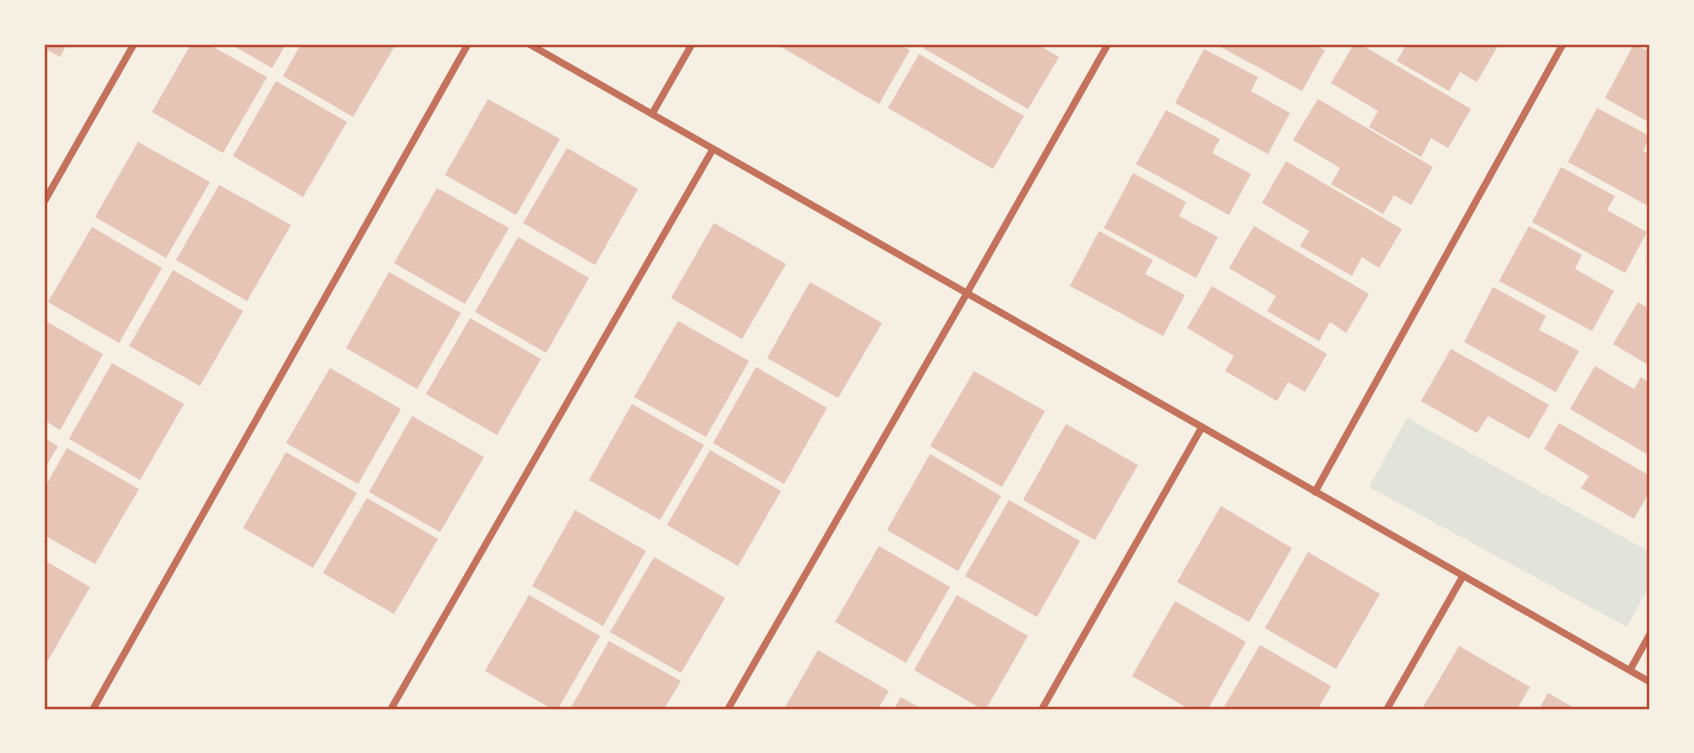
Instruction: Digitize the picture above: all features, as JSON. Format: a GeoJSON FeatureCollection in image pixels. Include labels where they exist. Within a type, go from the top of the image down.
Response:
{"type":"FeatureCollection","features":[{"type":"Feature","properties":{"kind":"street"},"geometry":{"type":"LineString","coordinates":[[44,202],[134,44]]}},
{"type":"Feature","properties":{"kind":"street"},"geometry":{"type":"LineString","coordinates":[[93,709],[468,44]]}},
{"type":"Feature","properties":{"kind":"street"},"geometry":{"type":"LineString","coordinates":[[529,44],[1650,682]]}},
{"type":"Feature","properties":{"kind":"street"},"geometry":{"type":"LineString","coordinates":[[652,114],[692,44]]}},
{"type":"Feature","properties":{"kind":"street"},"geometry":{"type":"LineString","coordinates":[[728,709],[1108,44]]}},
{"type":"Feature","properties":{"kind":"street"},"geometry":{"type":"LineString","coordinates":[[1315,492],[1563,44]]}},
{"type":"Feature","properties":{"kind":"street"},"geometry":{"type":"LineString","coordinates":[[391,709],[713,149]]}},
{"type":"Feature","properties":{"kind":"street"},"geometry":{"type":"LineString","coordinates":[[1042,709],[1202,427]]}},
{"type":"Feature","properties":{"kind":"street"},"geometry":{"type":"LineString","coordinates":[[1387,709],[1463,576]]}},
{"type":"Feature","properties":{"kind":"street"},"geometry":{"type":"LineString","coordinates":[[1630,670],[1650,634]]}},
{"type":"Feature","properties":{"kind":"shaded area"},"geometry":{"type":"Polygon","coordinates":[[[1407,418],[1650,552],[1650,584],[1627,627],[1369,487],[1407,418]]]}},
{"type":"Feature","properties":{"kind":"building"},"geometry":{"type":"Polygon","coordinates":[[[44,44],[67,44],[60,57],[44,48],[44,44]]]}},
{"type":"Feature","properties":{"kind":"building"},"geometry":{"type":"Polygon","coordinates":[[[191,44],[208,44],[267,77],[223,153],[152,112],[191,44]]]}},
{"type":"Feature","properties":{"kind":"building"},"geometry":{"type":"Polygon","coordinates":[[[230,44],[286,44],[272,68],[230,44]]]}},
{"type":"Feature","properties":{"kind":"building"},"geometry":{"type":"Polygon","coordinates":[[[301,44],[396,44],[353,117],[283,76],[301,44]]]}},
{"type":"Feature","properties":{"kind":"building"},"geometry":{"type":"Polygon","coordinates":[[[776,44],[898,44],[910,50],[879,104],[776,44]]]}},
{"type":"Feature","properties":{"kind":"building"},"geometry":{"type":"Polygon","coordinates":[[[926,44],[1037,44],[1059,57],[1028,109],[923,48],[926,44]]]}},
{"type":"Feature","properties":{"kind":"building"},"geometry":{"type":"Polygon","coordinates":[[[1215,44],[1312,44],[1325,50],[1302,91],[1215,44]]]}},
{"type":"Feature","properties":{"kind":"building"},"geometry":{"type":"Polygon","coordinates":[[[1354,44],[1360,44],[1471,109],[1448,148],[1431,138],[1421,157],[1369,127],[1378,111],[1331,83],[1354,44]]]}},
{"type":"Feature","properties":{"kind":"building"},"geometry":{"type":"Polygon","coordinates":[[[1404,44],[1499,44],[1477,82],[1460,72],[1449,91],[1397,61],[1406,45],[1404,44]]]}},
{"type":"Feature","properties":{"kind":"building"},"geometry":{"type":"Polygon","coordinates":[[[1634,44],[1650,52],[1650,123],[1605,98],[1634,44]]]}},
{"type":"Feature","properties":{"kind":"building"},"geometry":{"type":"Polygon","coordinates":[[[1204,49],[1258,77],[1251,91],[1290,113],[1268,154],[1175,103],[1204,49]]]}},
{"type":"Feature","properties":{"kind":"building"},"geometry":{"type":"Polygon","coordinates":[[[919,54],[1024,116],[993,169],[888,108],[919,54]]]}},
{"type":"Feature","properties":{"kind":"building"},"geometry":{"type":"Polygon","coordinates":[[[276,81],[347,122],[303,197],[233,156],[276,81]]]}},
{"type":"Feature","properties":{"kind":"building"},"geometry":{"type":"Polygon","coordinates":[[[488,99],[560,139],[516,215],[445,175],[488,99]]]}},
{"type":"Feature","properties":{"kind":"building"},"geometry":{"type":"Polygon","coordinates":[[[1318,99],[1433,167],[1411,205],[1394,195],[1383,214],[1331,184],[1340,168],[1293,140],[1318,99]]]}},
{"type":"Feature","properties":{"kind":"building"},"geometry":{"type":"Polygon","coordinates":[[[1597,108],[1650,136],[1643,151],[1650,154],[1650,207],[1568,162],[1597,108]]]}},
{"type":"Feature","properties":{"kind":"building"},"geometry":{"type":"Polygon","coordinates":[[[1166,110],[1220,139],[1212,153],[1251,174],[1229,215],[1136,164],[1166,110]]]}},
{"type":"Feature","properties":{"kind":"building"},"geometry":{"type":"Polygon","coordinates":[[[138,142],[210,182],[166,258],[95,217],[138,142]]]}},
{"type":"Feature","properties":{"kind":"building"},"geometry":{"type":"Polygon","coordinates":[[[567,148],[638,189],[595,265],[523,223],[567,148]]]}},
{"type":"Feature","properties":{"kind":"building"},"geometry":{"type":"Polygon","coordinates":[[[1286,161],[1402,229],[1379,268],[1362,257],[1352,276],[1300,246],[1309,231],[1262,203],[1286,161]]]}},
{"type":"Feature","properties":{"kind":"building"},"geometry":{"type":"Polygon","coordinates":[[[1561,167],[1615,196],[1607,210],[1647,232],[1625,273],[1532,222],[1561,167]]]}},
{"type":"Feature","properties":{"kind":"building"},"geometry":{"type":"Polygon","coordinates":[[[1133,173],[1186,202],[1179,216],[1218,237],[1196,278],[1104,228],[1133,173]]]}},
{"type":"Feature","properties":{"kind":"building"},"geometry":{"type":"Polygon","coordinates":[[[219,185],[291,225],[247,301],[176,260],[219,185]]]}},
{"type":"Feature","properties":{"kind":"building"},"geometry":{"type":"Polygon","coordinates":[[[437,188],[509,228],[465,304],[394,263],[437,188]]]}},
{"type":"Feature","properties":{"kind":"building"},"geometry":{"type":"Polygon","coordinates":[[[714,223],[786,264],[742,339],[671,298],[714,223]]]}},
{"type":"Feature","properties":{"kind":"building"},"geometry":{"type":"Polygon","coordinates":[[[1254,226],[1369,294],[1346,333],[1330,322],[1319,341],[1267,311],[1276,296],[1229,268],[1254,226]]]}},
{"type":"Feature","properties":{"kind":"building"},"geometry":{"type":"Polygon","coordinates":[[[1529,226],[1582,255],[1575,269],[1614,291],[1592,331],[1499,281],[1529,226]]]}},
{"type":"Feature","properties":{"kind":"building"},"geometry":{"type":"Polygon","coordinates":[[[92,227],[162,268],[119,343],[48,302],[92,227]]]}},
{"type":"Feature","properties":{"kind":"building"},"geometry":{"type":"Polygon","coordinates":[[[1099,231],[1153,260],[1145,274],[1185,295],[1163,336],[1070,286],[1099,231]]]}},
{"type":"Feature","properties":{"kind":"building"},"geometry":{"type":"Polygon","coordinates":[[[518,237],[589,278],[546,353],[475,312],[518,237]]]}},
{"type":"Feature","properties":{"kind":"building"},"geometry":{"type":"Polygon","coordinates":[[[173,270],[243,311],[200,386],[129,346],[173,270]]]}},
{"type":"Feature","properties":{"kind":"building"},"geometry":{"type":"Polygon","coordinates":[[[389,272],[461,313],[417,389],[346,348],[389,272]]]}},
{"type":"Feature","properties":{"kind":"building"},"geometry":{"type":"Polygon","coordinates":[[[810,282],[882,323],[838,398],[767,358],[810,282]]]}},
{"type":"Feature","properties":{"kind":"building"},"geometry":{"type":"Polygon","coordinates":[[[1212,286],[1327,354],[1305,392],[1288,382],[1277,401],[1225,371],[1234,356],[1187,328],[1212,286]]]}},
{"type":"Feature","properties":{"kind":"building"},"geometry":{"type":"Polygon","coordinates":[[[1493,287],[1546,316],[1539,330],[1579,351],[1556,392],[1464,342],[1493,287]]]}},
{"type":"Feature","properties":{"kind":"building"},"geometry":{"type":"Polygon","coordinates":[[[1638,302],[1650,309],[1650,366],[1613,344],[1638,302]]]}},
{"type":"Feature","properties":{"kind":"building"},"geometry":{"type":"Polygon","coordinates":[[[470,318],[541,359],[497,435],[426,394],[470,318]]]}},
{"type":"Feature","properties":{"kind":"building"},"geometry":{"type":"Polygon","coordinates":[[[44,320],[103,354],[60,430],[44,420],[44,320]]]}},
{"type":"Feature","properties":{"kind":"building"},"geometry":{"type":"Polygon","coordinates":[[[678,321],[749,361],[706,437],[634,397],[678,321]]]}},
{"type":"Feature","properties":{"kind":"building"},"geometry":{"type":"Polygon","coordinates":[[[1451,349],[1549,405],[1529,439],[1488,416],[1477,433],[1421,401],[1451,349]]]}},
{"type":"Feature","properties":{"kind":"building"},"geometry":{"type":"Polygon","coordinates":[[[112,363],[184,404],[140,480],[69,439],[112,363]]]}},
{"type":"Feature","properties":{"kind":"building"},"geometry":{"type":"Polygon","coordinates":[[[1595,366],[1634,389],[1641,377],[1650,383],[1650,456],[1570,409],[1595,366]]]}},
{"type":"Feature","properties":{"kind":"building"},"geometry":{"type":"Polygon","coordinates":[[[756,367],[827,408],[784,484],[713,443],[756,367]]]}},
{"type":"Feature","properties":{"kind":"building"},"geometry":{"type":"Polygon","coordinates":[[[330,368],[401,409],[358,484],[286,443],[330,368]]]}},
{"type":"Feature","properties":{"kind":"building"},"geometry":{"type":"Polygon","coordinates":[[[974,371],[1045,411],[1002,487],[930,446],[974,371]]]}},
{"type":"Feature","properties":{"kind":"building"},"geometry":{"type":"Polygon","coordinates":[[[632,404],[704,445],[660,520],[589,480],[632,404]]]}},
{"type":"Feature","properties":{"kind":"building"},"geometry":{"type":"Polygon","coordinates":[[[412,416],[484,457],[440,532],[369,492],[412,416]]]}},
{"type":"Feature","properties":{"kind":"building"},"geometry":{"type":"Polygon","coordinates":[[[1559,423],[1650,476],[1650,491],[1634,519],[1581,488],[1589,476],[1544,449],[1559,423]]]}},
{"type":"Feature","properties":{"kind":"building"},"geometry":{"type":"Polygon","coordinates":[[[1066,424],[1138,465],[1095,540],[1023,500],[1066,424]]]}},
{"type":"Feature","properties":{"kind":"building"},"geometry":{"type":"Polygon","coordinates":[[[44,438],[58,446],[44,470],[44,438]]]}},
{"type":"Feature","properties":{"kind":"building"},"geometry":{"type":"Polygon","coordinates":[[[67,448],[139,489],[95,564],[44,535],[44,489],[67,448]]]}},
{"type":"Feature","properties":{"kind":"building"},"geometry":{"type":"Polygon","coordinates":[[[710,450],[781,491],[738,566],[667,525],[710,450]]]}},
{"type":"Feature","properties":{"kind":"building"},"geometry":{"type":"Polygon","coordinates":[[[286,452],[357,493],[313,568],[243,528],[286,452]]]}},
{"type":"Feature","properties":{"kind":"building"},"geometry":{"type":"Polygon","coordinates":[[[930,454],[1001,496],[958,571],[887,530],[930,454]]]}},
{"type":"Feature","properties":{"kind":"building"},"geometry":{"type":"Polygon","coordinates":[[[367,498],[438,539],[394,614],[323,573],[367,498]]]}},
{"type":"Feature","properties":{"kind":"building"},"geometry":{"type":"Polygon","coordinates":[[[1009,500],[1080,541],[1037,617],[965,576],[1009,500]]]}},
{"type":"Feature","properties":{"kind":"building"},"geometry":{"type":"Polygon","coordinates":[[[1221,506],[1292,548],[1249,622],[1177,582],[1221,506]]]}},
{"type":"Feature","properties":{"kind":"building"},"geometry":{"type":"Polygon","coordinates":[[[575,510],[646,551],[603,626],[532,586],[575,510]]]}},
{"type":"Feature","properties":{"kind":"building"},"geometry":{"type":"Polygon","coordinates":[[[879,546],[950,587],[906,663],[835,622],[879,546]]]}},
{"type":"Feature","properties":{"kind":"building"},"geometry":{"type":"Polygon","coordinates":[[[1308,552],[1380,594],[1336,669],[1265,628],[1308,552]]]}},
{"type":"Feature","properties":{"kind":"building"},"geometry":{"type":"Polygon","coordinates":[[[654,557],[725,598],[681,673],[610,632],[654,557]]]}},
{"type":"Feature","properties":{"kind":"building"},"geometry":{"type":"Polygon","coordinates":[[[44,560],[90,587],[47,662],[44,661],[44,560]]]}},
{"type":"Feature","properties":{"kind":"building"},"geometry":{"type":"Polygon","coordinates":[[[529,595],[600,636],[558,709],[552,709],[485,671],[529,595]]]}},
{"type":"Feature","properties":{"kind":"building"},"geometry":{"type":"Polygon","coordinates":[[[957,595],[1028,636],[986,709],[914,670],[957,595]]]}},
{"type":"Feature","properties":{"kind":"building"},"geometry":{"type":"Polygon","coordinates":[[[1175,601],[1246,642],[1208,709],[1189,709],[1132,676],[1175,601]]]}},
{"type":"Feature","properties":{"kind":"building"},"geometry":{"type":"Polygon","coordinates":[[[609,641],[681,681],[664,709],[570,709],[609,641]]]}},
{"type":"Feature","properties":{"kind":"building"},"geometry":{"type":"Polygon","coordinates":[[[1260,645],[1331,686],[1318,709],[1223,709],[1260,645]]]}},
{"type":"Feature","properties":{"kind":"building"},"geometry":{"type":"Polygon","coordinates":[[[1459,646],[1530,687],[1517,709],[1422,709],[1459,646]]]}},
{"type":"Feature","properties":{"kind":"building"},"geometry":{"type":"Polygon","coordinates":[[[818,650],[889,691],[878,709],[784,709],[818,650]]]}},
{"type":"Feature","properties":{"kind":"building"},"geometry":{"type":"Polygon","coordinates":[[[1548,693],[1576,709],[1539,709],[1548,693]]]}},
{"type":"Feature","properties":{"kind":"building"},"geometry":{"type":"Polygon","coordinates":[[[901,697],[922,709],[894,709],[901,697]]]}}]}
